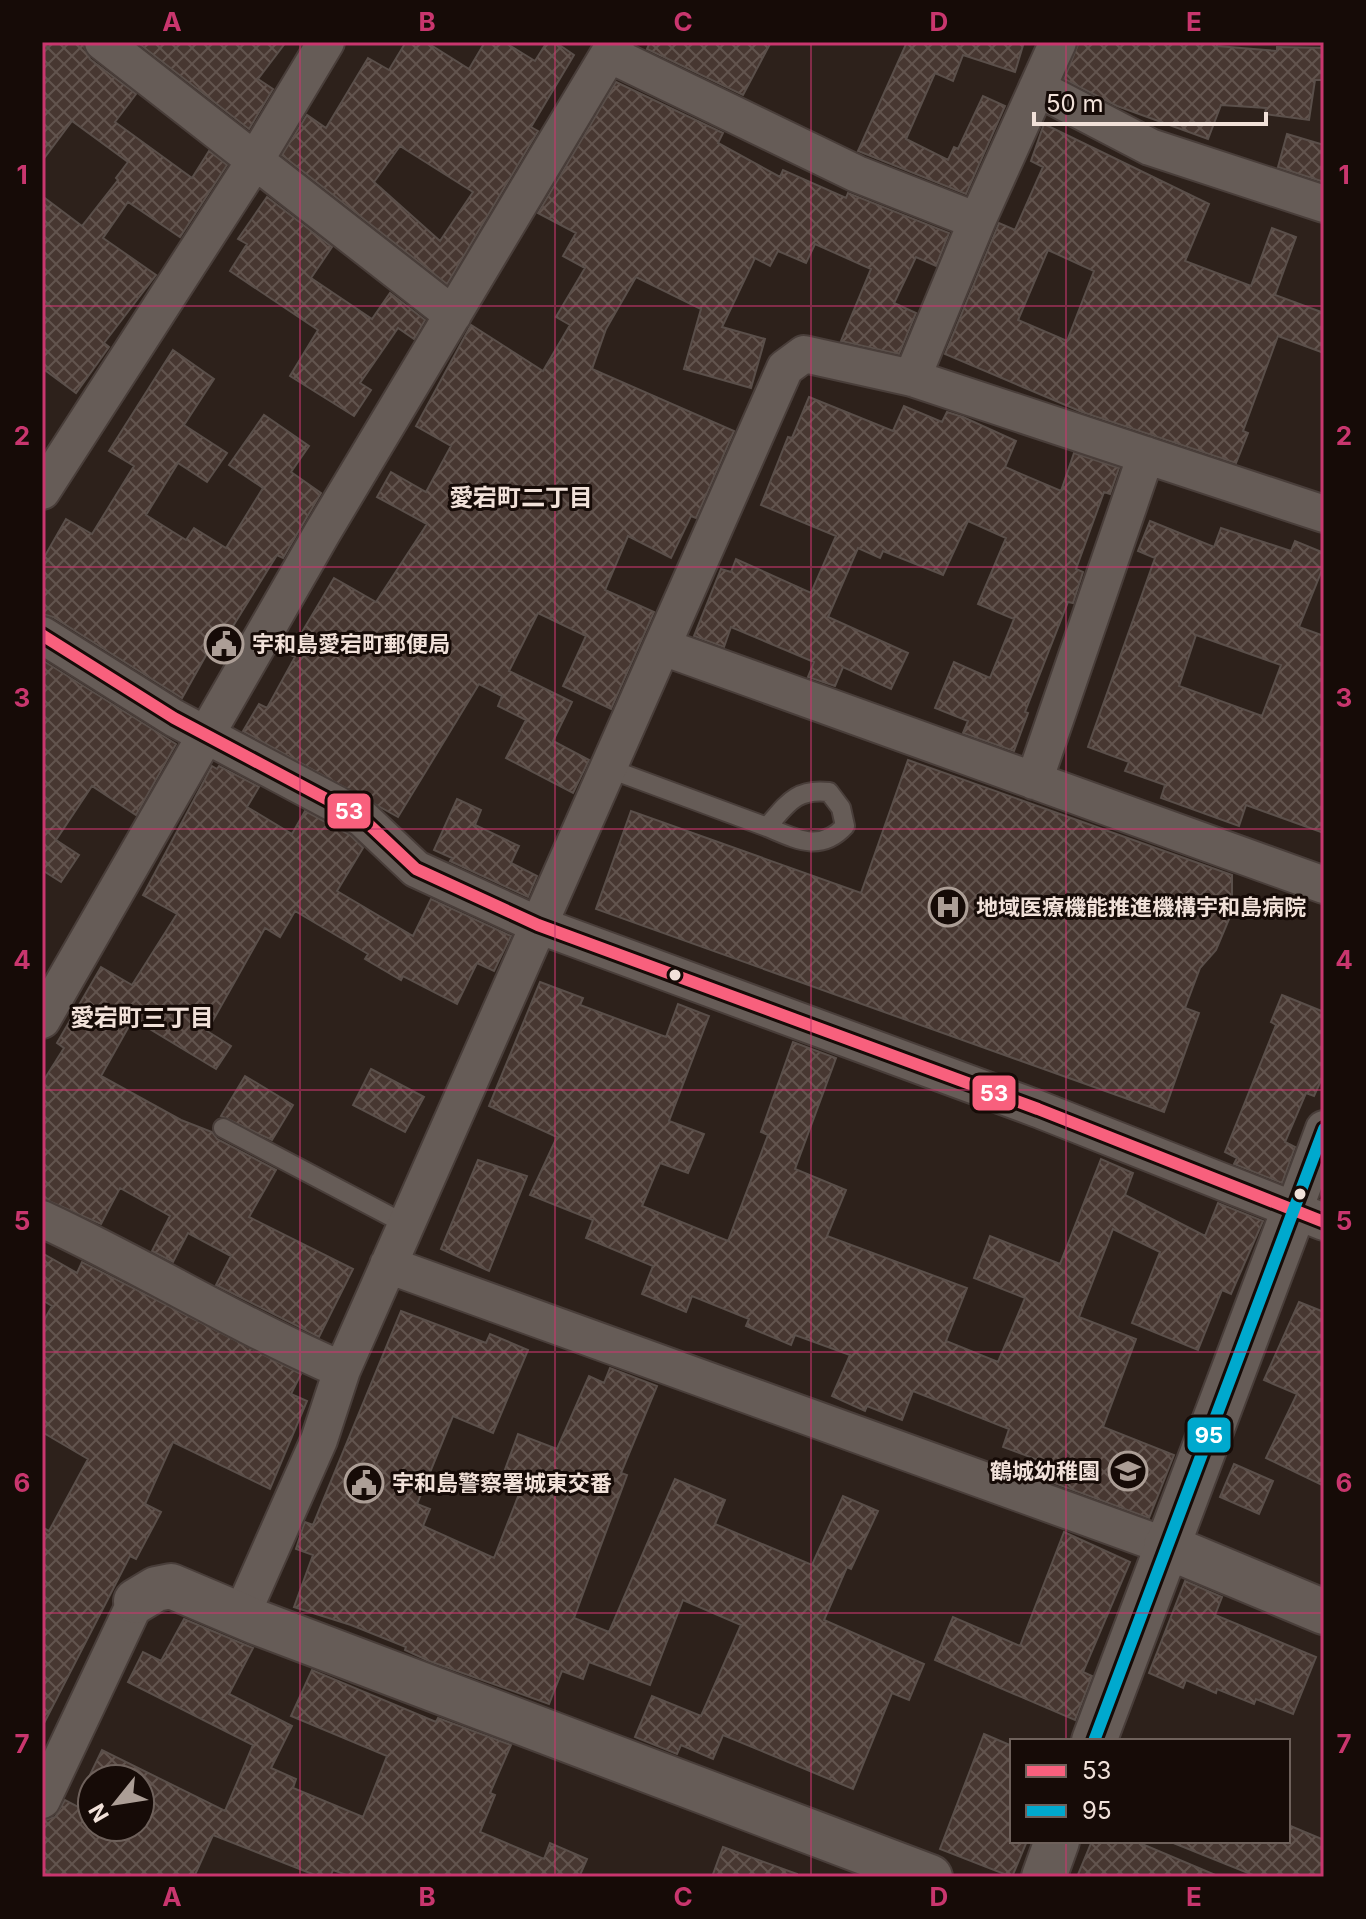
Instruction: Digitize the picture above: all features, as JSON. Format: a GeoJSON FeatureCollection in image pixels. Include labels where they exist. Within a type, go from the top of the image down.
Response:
{"type":"FeatureCollection","features":[{"type":"Feature","properties":{"kind":"street"},"geometry":{"type":"LineString","coordinates":[[103,42],[453,315]]}},
{"type":"Feature","properties":{"kind":"street"},"geometry":{"type":"LineString","coordinates":[[42,491],[254,162],[326,42]]}},
{"type":"Feature","properties":{"kind":"street"},"geometry":{"type":"LineString","coordinates":[[912,378],[977,221],[1058,42]]}},
{"type":"Feature","properties":{"kind":"street"},"geometry":{"type":"LineString","coordinates":[[42,1020],[322,533],[612,48],[857,174],[977,221]]}},
{"type":"Feature","properties":{"kind":"street"},"geometry":{"type":"LineString","coordinates":[[1037,88],[1150,147],[1324,204]]}},
{"type":"Feature","properties":{"kind":"street"},"geometry":{"type":"LineString","coordinates":[[241,1616],[319,1440],[342,1370],[785,368],[804,354],[912,378],[1324,514]]}},
{"type":"Feature","properties":{"kind":"street"},"geometry":{"type":"LineString","coordinates":[[1034,781],[1146,455]]}},
{"type":"Feature","properties":{"kind":"street"},"geometry":{"type":"LineString","coordinates":[[42,635],[208,735],[362,818],[416,869],[538,925],[1038,1109],[1309,1216]]}},
{"type":"Feature","properties":{"kind":"street"},"geometry":{"type":"LineString","coordinates":[[663,647],[1324,885]]}},
{"type":"Feature","properties":{"kind":"street"},"geometry":{"type":"LineString","coordinates":[[1095,1739],[1166,1546],[1309,1216],[1324,1129]]}},
{"type":"Feature","properties":{"kind":"street"},"geometry":{"type":"LineString","coordinates":[[42,1219],[108,1250],[269,1339],[342,1370]]}},
{"type":"Feature","properties":{"kind":"street"},"geometry":{"type":"LineString","coordinates":[[388,1265],[1166,1546],[1324,1612]]}},
{"type":"Feature","properties":{"kind":"street"},"geometry":{"type":"LineString","coordinates":[[42,1800],[136,1601],[156,1589],[171,1586],[241,1616],[930,1877]]}},
{"type":"Feature","properties":{"kind":"street"},"geometry":{"type":"LineString","coordinates":[[1044,1877],[1056,1843]]}},
{"type":"Feature","properties":{"kind":"lane"},"geometry":{"type":"LineString","coordinates":[[610,769],[767,827]]}},
{"type":"Feature","properties":{"kind":"lane"},"geometry":{"type":"LineString","coordinates":[[223,1128],[407,1225]]}},
{"type":"Feature","properties":{"kind":"building"},"geometry":{"type":"Polygon","coordinates":[[[42,42],[82,42],[90,59],[136,94],[115,122],[192,178],[209,151],[227,165],[180,237],[128,202],[103,238],[156,275],[104,343],[109,347],[76,393],[42,368],[42,196],[82,226],[128,162],[72,121],[42,161],[42,42]]]}},
{"type":"Feature","properties":{"kind":"building"},"geometry":{"type":"Polygon","coordinates":[[[137,42],[286,42],[258,79],[273,89],[249,129],[137,42]]]}},
{"type":"Feature","properties":{"kind":"building"},"geometry":{"type":"Polygon","coordinates":[[[406,42],[426,42],[469,69],[485,42],[504,42],[535,61],[547,42],[555,42],[574,55],[531,127],[538,131],[447,284],[282,155],[307,115],[326,128],[368,58],[389,70],[406,42]],[[400,146],[374,182],[440,241],[473,192],[400,146]]]}},
{"type":"Feature","properties":{"kind":"building"},"geometry":{"type":"Polygon","coordinates":[[[650,42],[771,42],[743,95],[647,49],[650,42]]]}},
{"type":"Feature","properties":{"kind":"building"},"geometry":{"type":"Polygon","coordinates":[[[907,42],[1024,42],[1015,72],[963,55],[953,81],[935,73],[906,139],[948,160],[954,147],[958,149],[983,96],[1005,106],[966,194],[858,151],[907,42]]]}},
{"type":"Feature","properties":{"kind":"building"},"geometry":{"type":"Polygon","coordinates":[[[1079,42],[1217,42],[1217,46],[1277,51],[1277,47],[1324,48],[1324,80],[1315,80],[1309,120],[1265,114],[1266,108],[1221,105],[1208,139],[1117,106],[1064,79],[1079,42]]]}},
{"type":"Feature","properties":{"kind":"building"},"geometry":{"type":"Polygon","coordinates":[[[616,82],[723,133],[718,143],[780,177],[783,170],[846,198],[848,193],[949,233],[936,266],[916,257],[894,303],[916,313],[899,354],[841,341],[871,269],[815,244],[806,263],[778,251],[770,266],[755,258],[722,327],[765,339],[751,388],[684,369],[701,309],[636,277],[606,329],[592,369],[734,431],[696,518],[691,516],[671,558],[628,536],[605,590],[654,612],[611,709],[563,686],[586,636],[538,613],[509,671],[572,702],[553,741],[589,760],[573,793],[506,758],[526,720],[498,706],[502,696],[479,684],[398,817],[243,731],[259,704],[267,708],[295,657],[289,654],[334,578],[376,602],[427,524],[377,497],[391,472],[426,492],[451,446],[416,426],[471,325],[543,371],[570,325],[556,317],[585,268],[563,256],[576,233],[538,213],[616,82]]]}},
{"type":"Feature","properties":{"kind":"building"},"geometry":{"type":"Polygon","coordinates":[[[1044,124],[1209,204],[1185,261],[1251,286],[1272,228],[1296,237],[1275,295],[1324,313],[1324,353],[1278,336],[1243,431],[1248,433],[1236,463],[1082,412],[945,354],[999,223],[1015,230],[1043,167],[1031,161],[1044,124]],[[1048,250],[1018,320],[1067,341],[1094,271],[1048,250]]]}},
{"type":"Feature","properties":{"kind":"building"},"geometry":{"type":"Polygon","coordinates":[[[1287,134],[1324,145],[1324,182],[1278,167],[1287,134]]]}},
{"type":"Feature","properties":{"kind":"building"},"geometry":{"type":"Polygon","coordinates":[[[267,197],[332,247],[311,278],[372,319],[390,293],[425,320],[414,339],[398,328],[360,383],[371,390],[354,416],[290,376],[318,330],[230,271],[247,244],[238,239],[267,197]]]}},
{"type":"Feature","properties":{"kind":"building"},"geometry":{"type":"Polygon","coordinates":[[[173,350],[214,379],[184,425],[227,453],[207,482],[178,463],[146,515],[186,540],[194,528],[226,548],[263,488],[229,465],[264,415],[309,446],[291,472],[321,493],[283,558],[277,555],[230,631],[238,637],[225,660],[209,650],[182,698],[53,617],[42,614],[42,561],[66,519],[92,534],[134,466],[109,451],[173,350]]]}},
{"type":"Feature","properties":{"kind":"building"},"geometry":{"type":"Polygon","coordinates":[[[809,397],[893,431],[904,406],[942,422],[947,412],[963,417],[1016,441],[1005,467],[1061,491],[1074,453],[1119,468],[1110,494],[1104,492],[1076,569],[1083,572],[1073,603],[1068,602],[1025,712],[1028,713],[1014,751],[963,733],[968,721],[935,708],[954,662],[990,678],[1014,619],[978,604],[1006,538],[968,521],[943,575],[883,551],[880,558],[858,548],[828,617],[908,653],[891,689],[843,667],[835,686],[808,677],[814,662],[731,627],[724,647],[694,636],[721,569],[731,572],[736,559],[811,593],[836,536],[761,505],[788,437],[792,438],[809,397]]]}},
{"type":"Feature","properties":{"kind":"building"},"geometry":{"type":"Polygon","coordinates":[[[1150,521],[1214,547],[1221,528],[1291,551],[1295,541],[1324,553],[1324,565],[1299,627],[1324,636],[1324,833],[1246,805],[1239,826],[1161,798],[1165,785],[1125,771],[1129,762],[1088,747],[1155,558],[1138,551],[1150,521]],[[1196,635],[1179,686],[1262,716],[1281,665],[1196,635]]]}},
{"type":"Feature","properties":{"kind":"building"},"geometry":{"type":"Polygon","coordinates":[[[42,660],[176,744],[136,815],[92,786],[56,840],[79,855],[61,882],[42,870],[42,660]]]}},
{"type":"Feature","properties":{"kind":"building"},"geometry":{"type":"Polygon","coordinates":[[[908,760],[1232,875],[1232,912],[1216,950],[1200,968],[1185,1008],[1199,1013],[1164,1112],[596,909],[631,811],[861,893],[908,760]]]}},
{"type":"Feature","properties":{"kind":"building"},"geometry":{"type":"Polygon","coordinates":[[[212,766],[217,769],[219,766],[259,787],[247,807],[292,834],[305,811],[350,835],[363,848],[337,891],[413,936],[431,899],[511,936],[494,971],[477,963],[457,1004],[403,976],[401,980],[365,959],[368,954],[295,911],[280,937],[265,928],[207,1031],[231,1046],[216,1069],[133,1019],[101,1076],[181,1120],[212,1132],[217,1139],[276,1170],[249,1217],[353,1269],[319,1337],[216,1285],[231,1256],[188,1233],[173,1262],[152,1251],[170,1216],[120,1188],[101,1224],[42,1198],[42,1083],[64,1048],[57,1043],[101,967],[132,985],[177,914],[143,895],[212,766]]]}},
{"type":"Feature","properties":{"kind":"building"},"geometry":{"type":"Polygon","coordinates":[[[457,799],[481,810],[475,825],[519,846],[511,863],[537,876],[528,897],[450,861],[452,858],[434,850],[457,799]]]}},
{"type":"Feature","properties":{"kind":"building"},"geometry":{"type":"Polygon","coordinates":[[[540,982],[583,998],[580,1005],[666,1037],[678,1004],[709,1016],[669,1121],[704,1134],[688,1173],[660,1163],[642,1206],[728,1241],[768,1135],[761,1132],[793,1042],[836,1058],[795,1169],[846,1190],[827,1236],[967,1288],[946,1341],[998,1362],[1025,1298],[974,1278],[990,1236],[1060,1264],[1101,1159],[1133,1173],[1125,1195],[1205,1236],[1218,1203],[1263,1221],[1231,1294],[1222,1290],[1198,1350],[1132,1323],[1160,1252],[1113,1229],[1079,1317],[1136,1339],[1103,1427],[1174,1455],[1149,1518],[1035,1476],[1041,1461],[1003,1447],[1009,1429],[913,1391],[902,1420],[867,1406],[865,1411],[832,1396],[850,1355],[795,1335],[791,1345],[746,1326],[749,1319],[692,1296],[686,1312],[642,1294],[653,1266],[586,1238],[593,1220],[530,1195],[557,1137],[489,1106],[540,982]]]}},
{"type":"Feature","properties":{"kind":"building"},"geometry":{"type":"Polygon","coordinates":[[[1282,995],[1324,1012],[1324,1074],[1314,1096],[1306,1093],[1285,1142],[1295,1147],[1282,1183],[1234,1164],[1237,1158],[1225,1152],[1276,1025],[1271,1022],[1282,995]]]}},
{"type":"Feature","properties":{"kind":"building"},"geometry":{"type":"Polygon","coordinates":[[[371,1069],[424,1097],[405,1132],[353,1105],[371,1069]]]}},
{"type":"Feature","properties":{"kind":"building"},"geometry":{"type":"Polygon","coordinates":[[[245,1076],[293,1105],[272,1140],[221,1116],[245,1076]]]}},
{"type":"Feature","properties":{"kind":"building"},"geometry":{"type":"Polygon","coordinates":[[[478,1160],[527,1176],[489,1271],[441,1249],[478,1160]]]}},
{"type":"Feature","properties":{"kind":"building"},"geometry":{"type":"Polygon","coordinates":[[[42,1253],[77,1273],[82,1262],[301,1374],[291,1394],[307,1401],[270,1489],[173,1442],[145,1504],[161,1512],[136,1559],[130,1556],[42,1727],[42,1527],[49,1531],[88,1459],[42,1432],[42,1324],[52,1306],[42,1300],[42,1253]]]}},
{"type":"Feature","properties":{"kind":"building"},"geometry":{"type":"Polygon","coordinates":[[[1299,1302],[1324,1312],[1324,1486],[1266,1458],[1297,1394],[1264,1380],[1299,1302]]]}},
{"type":"Feature","properties":{"kind":"building"},"geometry":{"type":"Polygon","coordinates":[[[401,1311],[486,1343],[490,1334],[528,1350],[493,1433],[453,1416],[417,1504],[430,1509],[423,1526],[494,1558],[519,1494],[499,1486],[518,1434],[557,1449],[589,1376],[604,1383],[610,1368],[657,1386],[621,1473],[627,1475],[574,1618],[609,1632],[675,1479],[725,1500],[715,1524],[812,1565],[843,1496],[878,1511],[851,1569],[847,1567],[824,1620],[924,1664],[909,1700],[892,1693],[853,1789],[723,1735],[713,1759],[681,1745],[677,1754],[635,1737],[652,1696],[701,1716],[741,1625],[683,1600],[650,1685],[589,1662],[583,1679],[562,1671],[549,1704],[429,1661],[405,1650],[406,1647],[351,1625],[294,1607],[313,1555],[296,1549],[303,1527],[305,1522],[313,1525],[401,1311]]]}},
{"type":"Feature","properties":{"kind":"building"},"geometry":{"type":"Polygon","coordinates":[[[1234,1464],[1273,1481],[1259,1514],[1220,1497],[1234,1464]]]}},
{"type":"Feature","properties":{"kind":"building"},"geometry":{"type":"Polygon","coordinates":[[[1064,1532],[1130,1562],[1083,1672],[1092,1676],[1075,1720],[935,1660],[953,1617],[1020,1646],[1064,1532]]]}},
{"type":"Feature","properties":{"kind":"building"},"geometry":{"type":"Polygon","coordinates":[[[1185,1581],[1222,1597],[1215,1615],[1316,1657],[1293,1714],[1256,1699],[1254,1704],[1217,1689],[1216,1693],[1186,1680],[1183,1688],[1149,1673],[1185,1581]]]}},
{"type":"Feature","properties":{"kind":"building"},"geometry":{"type":"Polygon","coordinates":[[[184,1619],[253,1648],[229,1694],[292,1726],[271,1768],[296,1779],[293,1788],[363,1817],[387,1756],[291,1716],[312,1670],[436,1722],[438,1718],[511,1745],[490,1793],[495,1795],[480,1832],[544,1859],[550,1843],[587,1859],[580,1875],[585,1877],[352,1877],[333,1870],[330,1877],[320,1877],[213,1835],[194,1877],[42,1877],[42,1821],[55,1817],[65,1800],[76,1806],[76,1843],[156,1843],[156,1777],[225,1811],[253,1745],[128,1682],[143,1652],[161,1661],[184,1619]]]}},
{"type":"Feature","properties":{"kind":"building"},"geometry":{"type":"Polygon","coordinates":[[[984,1734],[1010,1745],[1010,1843],[1026,1843],[1012,1877],[940,1849],[984,1734]]]}},
{"type":"Feature","properties":{"kind":"building"},"geometry":{"type":"Polygon","coordinates":[[[102,1750],[128,1763],[96,1763],[102,1750]]]}},
{"type":"Feature","properties":{"kind":"building"},"geometry":{"type":"Polygon","coordinates":[[[1290,1826],[1324,1840],[1324,1877],[1258,1877],[1173,1843],[1290,1843],[1290,1826]]]}},
{"type":"Feature","properties":{"kind":"building"},"geometry":{"type":"Polygon","coordinates":[[[1091,1843],[1140,1843],[1220,1877],[1077,1877],[1091,1843]]]}},
{"type":"Feature","properties":{"kind":"building"},"geometry":{"type":"Polygon","coordinates":[[[723,1847],[797,1874],[797,1877],[712,1877],[723,1847]]]}},
{"type":"Feature","properties":{"kind":"transit line","name":"53"},"geometry":{"type":"LineString","coordinates":[[42,635],[174,718],[362,818],[416,869],[538,925],[1038,1109],[1324,1222]]}},
{"type":"Feature","properties":{"kind":"transit line","name":"95"},"geometry":{"type":"LineString","coordinates":[[1095,1739],[1324,1129]]}},
{"type":"Feature","properties":{"kind":"place","name":"宇和島愛宕町郵便局"},"geometry":{"type":"Point","coordinates":[224,644]}},
{"type":"Feature","properties":{"kind":"place","name":"地域医療機能推進機構宇和島病院"},"geometry":{"type":"Point","coordinates":[948,907]}},
{"type":"Feature","properties":{"kind":"place","name":"鶴城幼稚園"},"geometry":{"type":"Point","coordinates":[1128,1471]}},
{"type":"Feature","properties":{"kind":"place","name":"宇和島警察署城東交番"},"geometry":{"type":"Point","coordinates":[364,1483]}},
{"type":"Feature","properties":{"kind":"district","name":"愛宕町二丁目"},"geometry":{"type":"Point","coordinates":[521,497]}},
{"type":"Feature","properties":{"kind":"district","name":"愛宕町三丁目"},"geometry":{"type":"Point","coordinates":[142,1017]}}]}
